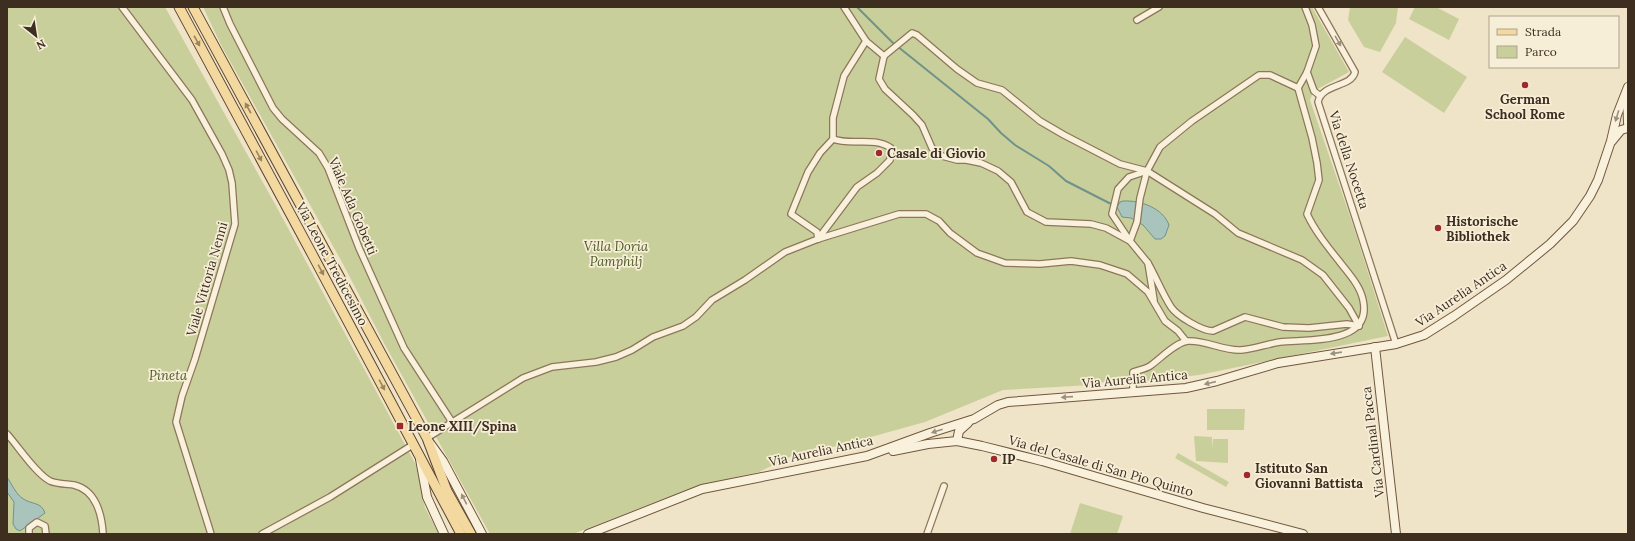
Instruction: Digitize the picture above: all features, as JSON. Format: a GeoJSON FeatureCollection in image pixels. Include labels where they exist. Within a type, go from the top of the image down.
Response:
{"type":"FeatureCollection","features":[{"type":"Feature","properties":{"kind":"main road","name":"Via Leone Tredicesimo"},"geometry":{"type":"LineString","coordinates":[[179,7],[461,534]]}},
{"type":"Feature","properties":{"kind":"main road","name":"Via Leone Tredicesimo"},"geometry":{"type":"LineString","coordinates":[[193,7],[427,438],[447,490],[471,534]]}},
{"type":"Feature","properties":{"kind":"street","name":"Viale Vittoria Nenni"},"geometry":{"type":"LineString","coordinates":[[122,7],[192,100],[222,154],[229,170],[232,183],[235,224],[195,359],[182,396],[176,422],[211,534]]}},
{"type":"Feature","properties":{"kind":"street","name":"Viale Ada Gobetti"},"geometry":{"type":"LineString","coordinates":[[223,7],[230,24],[273,108],[282,119],[319,154],[328,168],[359,248],[404,348],[452,422]]}},
{"type":"Feature","properties":{"kind":"street"},"geometry":{"type":"LineString","coordinates":[[844,7],[866,41],[884,56]]}},
{"type":"Feature","properties":{"kind":"street"},"geometry":{"type":"LineString","coordinates":[[1137,20],[1159,7]]}},
{"type":"Feature","properties":{"kind":"street"},"geometry":{"type":"LineString","coordinates":[[1133,393],[1133,372],[1148,367],[1176,346],[1186,341],[1201,342],[1240,350],[1279,342],[1325,339],[1351,331],[1358,326],[1364,315],[1363,300],[1355,282],[1326,245],[1307,214],[1319,180],[1317,163],[1298,88],[1308,72],[1316,46],[1312,25],[1305,7]]}},
{"type":"Feature","properties":{"kind":"street","name":"Via della Nocetta"},"geometry":{"type":"LineString","coordinates":[[1318,7],[1356,72],[1351,79],[1324,92],[1320,96],[1318,102],[1396,344]]}},
{"type":"Feature","properties":{"kind":"street"},"geometry":{"type":"LineString","coordinates":[[1130,241],[1106,228],[1091,224],[1046,222],[1027,212],[1011,182],[998,171],[982,163],[957,160],[942,156],[932,148],[922,125],[885,90],[878,79],[884,56],[912,33],[917,35],[977,84],[1002,90],[1040,121],[1106,158],[1120,164],[1147,171],[1215,214],[1238,233],[1302,260],[1323,275],[1349,308],[1358,326]]}},
{"type":"Feature","properties":{"kind":"street"},"geometry":{"type":"LineString","coordinates":[[818,239],[817,232],[791,214],[808,172],[820,153],[833,139],[833,118],[844,76],[866,41]]}},
{"type":"Feature","properties":{"kind":"street"},"geometry":{"type":"LineString","coordinates":[[1308,72],[1314,91],[1320,96]]}},
{"type":"Feature","properties":{"kind":"street"},"geometry":{"type":"LineString","coordinates":[[1130,241],[1137,222],[1140,198],[1147,171],[1160,147],[1259,74],[1270,75],[1298,88]]}},
{"type":"Feature","properties":{"kind":"street"},"geometry":{"type":"LineString","coordinates":[[1627,90],[1628,123]]}},
{"type":"Feature","properties":{"kind":"street","name":"Via Aurelia Antica"},"geometry":{"type":"LineString","coordinates":[[588,534],[702,489],[867,456],[974,419],[998,405],[1012,401],[1133,393],[1191,387],[1278,363],[1396,344],[1420,337],[1442,325],[1506,280],[1558,237],[1573,221],[1590,196],[1598,180],[1611,141],[1617,115],[1627,90]]}},
{"type":"Feature","properties":{"kind":"street"},"geometry":{"type":"LineString","coordinates":[[1611,141],[1621,130],[1628,128]]}},
{"type":"Feature","properties":{"kind":"street"},"geometry":{"type":"LineString","coordinates":[[818,239],[857,187],[890,160],[891,148],[886,144],[860,140],[839,141],[833,139]]}},
{"type":"Feature","properties":{"kind":"street"},"geometry":{"type":"LineString","coordinates":[[1147,171],[1129,176],[1118,189],[1112,214],[1130,241],[1148,263],[1172,308],[1189,321],[1208,331],[1213,331],[1246,317],[1283,326],[1309,328],[1347,324],[1358,326]]}},
{"type":"Feature","properties":{"kind":"street"},"geometry":{"type":"LineString","coordinates":[[482,534],[443,460],[427,438],[523,378],[552,367],[596,362],[616,357],[632,350],[653,337],[683,326],[696,317],[712,300],[745,280],[785,252],[818,239],[899,214],[926,214],[939,221],[950,233],[977,254],[1005,263],[1040,264],[1071,261],[1100,265],[1127,274],[1148,292],[1165,321],[1186,341]]}},
{"type":"Feature","properties":{"kind":"street"},"geometry":{"type":"LineString","coordinates":[[1148,263],[1155,302]]}},
{"type":"Feature","properties":{"kind":"street","name":"Via Cardinal Pacca"},"geometry":{"type":"LineString","coordinates":[[1374,347],[1396,534]]}},
{"type":"Feature","properties":{"kind":"street"},"geometry":{"type":"LineString","coordinates":[[957,441],[959,431],[974,419]]}},
{"type":"Feature","properties":{"kind":"street"},"geometry":{"type":"LineString","coordinates":[[7,434],[39,472],[51,482],[79,486],[90,493],[98,507],[103,534]]}},
{"type":"Feature","properties":{"kind":"street","name":"Via del Casale di San Pio Quinto"},"geometry":{"type":"LineString","coordinates":[[867,456],[928,444],[957,441],[1003,450],[1203,508],[1303,534]]}},
{"type":"Feature","properties":{"kind":"street"},"geometry":{"type":"LineString","coordinates":[[262,534],[330,497],[414,444]]}},
{"type":"Feature","properties":{"kind":"street"},"geometry":{"type":"LineString","coordinates":[[419,456],[427,496],[444,534]]}},
{"type":"Feature","properties":{"kind":"street"},"geometry":{"type":"LineString","coordinates":[[927,534],[944,486]]}},
{"type":"Feature","properties":{"kind":"street"},"geometry":{"type":"LineString","coordinates":[[29,534],[29,528],[37,522],[45,526],[46,534]]}},
{"type":"Feature","properties":{"kind":"green space","name":"Pineta"},"geometry":{"type":"Polygon","coordinates":[[[7,7],[165,7],[275,204],[416,465],[425,508],[439,534],[7,534],[7,7]]]}},
{"type":"Feature","properties":{"kind":"green space","name":"Villa Doria Pamphilj"},"geometry":{"type":"Polygon","coordinates":[[[203,7],[1312,7],[1349,72],[1314,91],[1310,100],[1354,228],[1388,336],[1199,375],[1140,382],[1138,376],[1091,385],[1003,390],[925,422],[842,445],[796,454],[759,472],[697,486],[573,534],[490,534],[385,345],[343,264],[221,45],[203,7]]]}},
{"type":"Feature","properties":{"kind":"green space"},"geometry":{"type":"Polygon","coordinates":[[[1350,7],[1398,7],[1396,23],[1380,52],[1364,47],[1348,20],[1350,7]]]}},
{"type":"Feature","properties":{"kind":"green space"},"geometry":{"type":"Polygon","coordinates":[[[1415,7],[1436,7],[1459,19],[1449,40],[1409,19],[1415,7]]]}},
{"type":"Feature","properties":{"kind":"green space"},"geometry":{"type":"Polygon","coordinates":[[[1405,37],[1467,77],[1444,113],[1382,72],[1405,37]]]}},
{"type":"Feature","properties":{"kind":"green space"},"geometry":{"type":"Polygon","coordinates":[[[1207,409],[1245,409],[1244,430],[1207,430],[1207,409]]]}},
{"type":"Feature","properties":{"kind":"green space"},"geometry":{"type":"Polygon","coordinates":[[[1194,436],[1212,437],[1212,449],[1213,439],[1228,439],[1228,463],[1196,461],[1194,436]]]}},
{"type":"Feature","properties":{"kind":"green space"},"geometry":{"type":"Polygon","coordinates":[[[1178,453],[1229,482],[1226,487],[1175,458],[1178,453]]]}},
{"type":"Feature","properties":{"kind":"green space"},"geometry":{"type":"Polygon","coordinates":[[[1080,503],[1123,516],[1117,534],[1070,534],[1080,503]]]}},
{"type":"Feature","properties":{"kind":"water"},"geometry":{"type":"Polygon","coordinates":[[[1120,202],[1137,202],[1150,206],[1162,214],[1169,225],[1165,236],[1161,239],[1155,239],[1143,225],[1131,218],[1122,217],[1117,207],[1120,202]]]}},
{"type":"Feature","properties":{"kind":"water"},"geometry":{"type":"Polygon","coordinates":[[[7,477],[20,496],[25,500],[41,507],[45,513],[20,531],[16,529],[13,524],[14,502],[7,492],[7,477]]]}},
{"type":"Feature","properties":{"kind":"waterway"},"geometry":{"type":"LineString","coordinates":[[857,7],[892,42],[988,119],[1015,145],[1049,166],[1066,181],[1117,207]]}},
{"type":"Feature","properties":{"kind":"place","name":"German School Rome"},"geometry":{"type":"Point","coordinates":[1525,85]}},
{"type":"Feature","properties":{"kind":"place","name":"Casale di Giovio"},"geometry":{"type":"Point","coordinates":[879,153]}},
{"type":"Feature","properties":{"kind":"place","name":"Historische Bibliothek"},"geometry":{"type":"Point","coordinates":[1438,228]}},
{"type":"Feature","properties":{"kind":"place","name":"Leone XIII/Spina"},"geometry":{"type":"Point","coordinates":[400,426]}},
{"type":"Feature","properties":{"kind":"place","name":"IP"},"geometry":{"type":"Point","coordinates":[994,459]}},
{"type":"Feature","properties":{"kind":"place","name":"Istituto San Giovanni Battista"},"geometry":{"type":"Point","coordinates":[1247,475]}}]}
